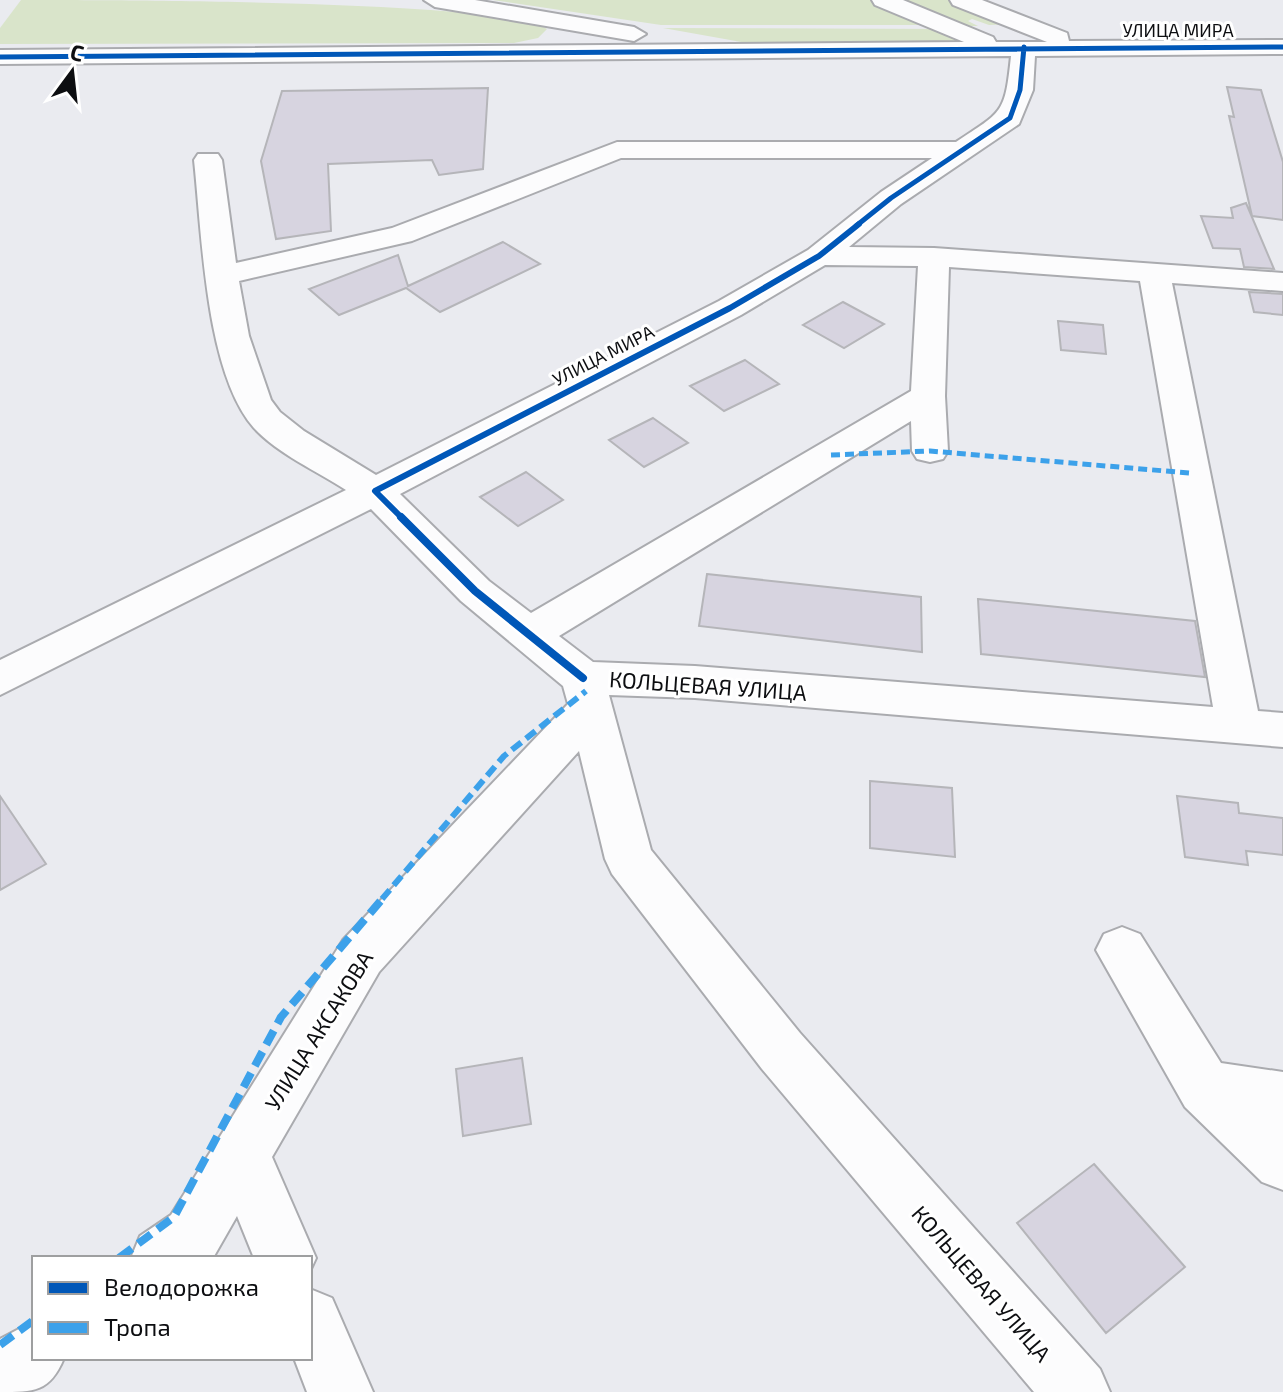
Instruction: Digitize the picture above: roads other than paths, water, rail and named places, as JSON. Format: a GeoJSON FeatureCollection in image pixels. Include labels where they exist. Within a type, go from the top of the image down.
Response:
{"type":"FeatureCollection","features":[{"type":"Feature","properties":{"kind":"street"},"geometry":{"type":"LineString","coordinates":[[435,0],[473,3],[741,53]]}},
{"type":"Feature","properties":{"kind":"street"},"geometry":{"type":"LineString","coordinates":[[883,0],[1011,48]]}},
{"type":"Feature","properties":{"kind":"street"},"geometry":{"type":"LineString","coordinates":[[961,0],[1080,46]]}},
{"type":"Feature","properties":{"kind":"street"},"geometry":{"type":"LineString","coordinates":[[538,55],[568,39],[571,30],[547,19]]}},
{"type":"Feature","properties":{"kind":"street","name":"УЛИЦА МИРА"},"geometry":{"type":"LineString","coordinates":[[0,57],[741,53],[1080,46],[1278,54]]}},
{"type":"Feature","properties":{"kind":"street","name":"УЛИЦА МИРА"},"geometry":{"type":"LineString","coordinates":[[375,491],[730,308],[819,256],[960,150],[1010,118],[1020,90],[1011,48]]}},
{"type":"Feature","properties":{"kind":"street"},"geometry":{"type":"LineString","coordinates":[[223,275],[401,235],[617,150],[960,150]]}},
{"type":"Feature","properties":{"kind":"street"},"geometry":{"type":"LineString","coordinates":[[208,160],[223,275],[238,354],[256,406],[268,420],[375,491],[475,591],[529,634],[587,693]]}},
{"type":"Feature","properties":{"kind":"street"},"geometry":{"type":"LineString","coordinates":[[819,256],[934,257],[1283,282]]}},
{"type":"Feature","properties":{"kind":"street"},"geometry":{"type":"LineString","coordinates":[[930,451],[928,396],[934,257]]}},
{"type":"Feature","properties":{"kind":"street"},"geometry":{"type":"LineString","coordinates":[[1154,273],[1239,727]]}},
{"type":"Feature","properties":{"kind":"street"},"geometry":{"type":"LineString","coordinates":[[529,634],[928,396]]}},
{"type":"Feature","properties":{"kind":"street"},"geometry":{"type":"LineString","coordinates":[[0,679],[375,491]]}},
{"type":"Feature","properties":{"kind":"street","name":"КОЛЬЦЕВАЯ УЛИЦА"},"geometry":{"type":"LineString","coordinates":[[1077,1392],[781,1051],[629,859],[587,693],[695,682],[1283,730]]}},
{"type":"Feature","properties":{"kind":"street","name":"УЛИЦА АКСАКОВА"},"geometry":{"type":"LineString","coordinates":[[165,1256],[192,1236],[361,956],[587,693]]}},
{"type":"Feature","properties":{"kind":"street"},"geometry":{"type":"LineString","coordinates":[[1122,950],[1205,1088],[1283,1161]]}},
{"type":"Feature","properties":{"kind":"street"},"geometry":{"type":"LineString","coordinates":[[1205,1088],[1283,1099]]}},
{"type":"Feature","properties":{"kind":"street"},"geometry":{"type":"LineString","coordinates":[[241,1154],[284,1256]]}},
{"type":"Feature","properties":{"kind":"street"},"geometry":{"type":"LineString","coordinates":[[312,1325],[340,1392]]}},
{"type":"Feature","properties":{"kind":"street"},"geometry":{"type":"LineString","coordinates":[[0,1378],[32,1354]]}}]}
